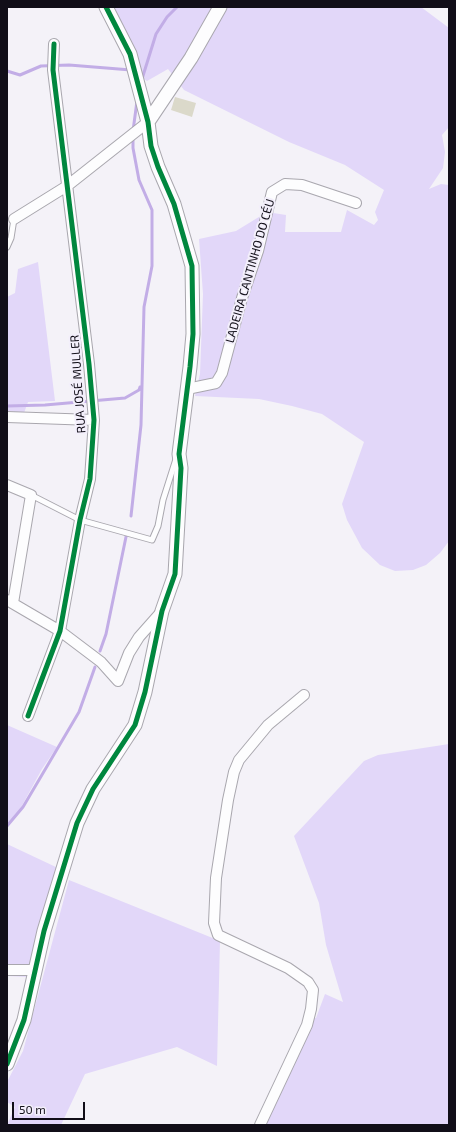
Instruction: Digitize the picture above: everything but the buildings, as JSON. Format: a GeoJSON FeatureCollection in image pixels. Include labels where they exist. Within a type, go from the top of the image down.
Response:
{"type":"FeatureCollection","features":[{"type":"Feature","properties":{"kind":"street"},"geometry":{"type":"LineString","coordinates":[[7,1064],[24,1020],[44,931],[77,823],[93,789],[135,724],[145,692],[162,611],[174,574],[181,468],[178,454],[193,334],[192,266],[174,204],[158,167],[151,146],[148,122],[130,54],[106,7]]}},
{"type":"Feature","properties":{"kind":"street"},"geometry":{"type":"LineString","coordinates":[[14,219],[67,186],[148,122],[192,58],[220,7]]}},
{"type":"Feature","properties":{"kind":"street","name":"RUA JOSÉ MULLER"},"geometry":{"type":"LineString","coordinates":[[28,716],[60,631],[80,520],[90,479],[94,420],[89,364],[53,70],[54,44]]}},
{"type":"Feature","properties":{"kind":"street","name":"LADEIRA CANTINHO DO CÉU"},"geometry":{"type":"LineString","coordinates":[[187,389],[216,383],[222,372],[258,251],[272,192],[284,184],[302,185],[356,202]]}},
{"type":"Feature","properties":{"kind":"street"},"geometry":{"type":"LineString","coordinates":[[7,417],[94,420]]}},
{"type":"Feature","properties":{"kind":"street"},"geometry":{"type":"LineString","coordinates":[[7,485],[31,495],[10,602],[60,631],[101,662],[118,681],[129,653],[139,637],[162,611]]}},
{"type":"Feature","properties":{"kind":"street"},"geometry":{"type":"LineString","coordinates":[[260,1125],[307,1025],[311,1009],[313,990],[308,982],[288,968],[218,935],[214,923],[216,878],[228,800],[234,772],[239,760],[268,725],[304,695]]}},
{"type":"Feature","properties":{"kind":"street"},"geometry":{"type":"LineString","coordinates":[[7,970],[36,970]]}},
{"type":"Feature","properties":{"kind":"lane"},"geometry":{"type":"LineString","coordinates":[[7,246],[11,238],[14,219]]}},
{"type":"Feature","properties":{"kind":"lane"},"geometry":{"type":"LineString","coordinates":[[31,495],[80,520],[152,540],[158,526],[171,471],[178,454]]}},
{"type":"Feature","properties":{"kind":"shaded area"},"geometry":{"type":"Polygon","coordinates":[[[108,7],[421,7],[449,28],[449,127],[442,135],[445,152],[443,168],[429,189],[441,184],[449,185],[449,541],[440,553],[426,565],[413,570],[395,571],[380,565],[362,548],[347,520],[342,504],[364,442],[322,414],[259,399],[195,396],[200,374],[203,294],[199,239],[236,231],[267,212],[286,215],[285,232],[341,232],[347,210],[374,225],[378,220],[375,212],[384,190],[345,165],[289,142],[184,90],[168,69],[147,81],[135,73],[108,7]]]}},
{"type":"Feature","properties":{"kind":"shaded area"},"geometry":{"type":"Polygon","coordinates":[[[38,262],[55,401],[28,402],[24,413],[7,411],[7,297],[15,293],[18,269],[38,262]]]}},
{"type":"Feature","properties":{"kind":"shaded area"},"geometry":{"type":"Polygon","coordinates":[[[7,725],[57,747],[42,769],[19,811],[7,825],[7,725]]]}},
{"type":"Feature","properties":{"kind":"shaded area"},"geometry":{"type":"Polygon","coordinates":[[[449,744],[449,1125],[257,1125],[297,1038],[304,1019],[316,1018],[325,994],[343,1002],[326,945],[319,903],[294,836],[364,761],[378,755],[449,744]]]}},
{"type":"Feature","properties":{"kind":"shaded area"},"geometry":{"type":"Polygon","coordinates":[[[7,844],[58,868],[29,977],[7,976],[7,844]]]}},
{"type":"Feature","properties":{"kind":"shaded area"},"geometry":{"type":"Polygon","coordinates":[[[69,880],[220,941],[217,1066],[177,1047],[85,1074],[61,1125],[7,1125],[15,1107],[7,1102],[7,1082],[23,1051],[69,880]]]}},
{"type":"Feature","properties":{"kind":"waterway"},"geometry":{"type":"LineString","coordinates":[[142,79],[156,34],[167,17],[177,7]]}},
{"type":"Feature","properties":{"kind":"waterway"},"geometry":{"type":"LineString","coordinates":[[7,71],[20,75],[41,66],[69,65],[131,70]]}},
{"type":"Feature","properties":{"kind":"waterway"},"geometry":{"type":"LineString","coordinates":[[133,131],[137,101]]}},
{"type":"Feature","properties":{"kind":"waterway"},"geometry":{"type":"LineString","coordinates":[[131,516],[141,425],[144,307],[152,266],[152,210],[139,180],[133,148],[133,136]]}},
{"type":"Feature","properties":{"kind":"waterway"},"geometry":{"type":"LineString","coordinates":[[7,406],[45,405],[125,398],[139,390],[140,387]]}},
{"type":"Feature","properties":{"kind":"waterway"},"geometry":{"type":"LineString","coordinates":[[100,651],[106,634],[127,532]]}},
{"type":"Feature","properties":{"kind":"waterway"},"geometry":{"type":"LineString","coordinates":[[7,826],[23,807],[79,712],[95,667]]}},
{"type":"Feature","properties":{"kind":"cycle path"},"geometry":{"type":"LineString","coordinates":[[7,1064],[24,1020],[44,931],[77,823],[93,789],[135,725],[145,692],[162,611],[175,574],[181,468],[179,454],[193,334],[192,266],[174,204],[158,167],[151,146],[148,122],[130,54],[106,7]]}},
{"type":"Feature","properties":{"kind":"cycle path"},"geometry":{"type":"LineString","coordinates":[[28,716],[60,631],[80,520],[90,479],[94,420],[89,364],[53,70],[54,44]]}}]}
